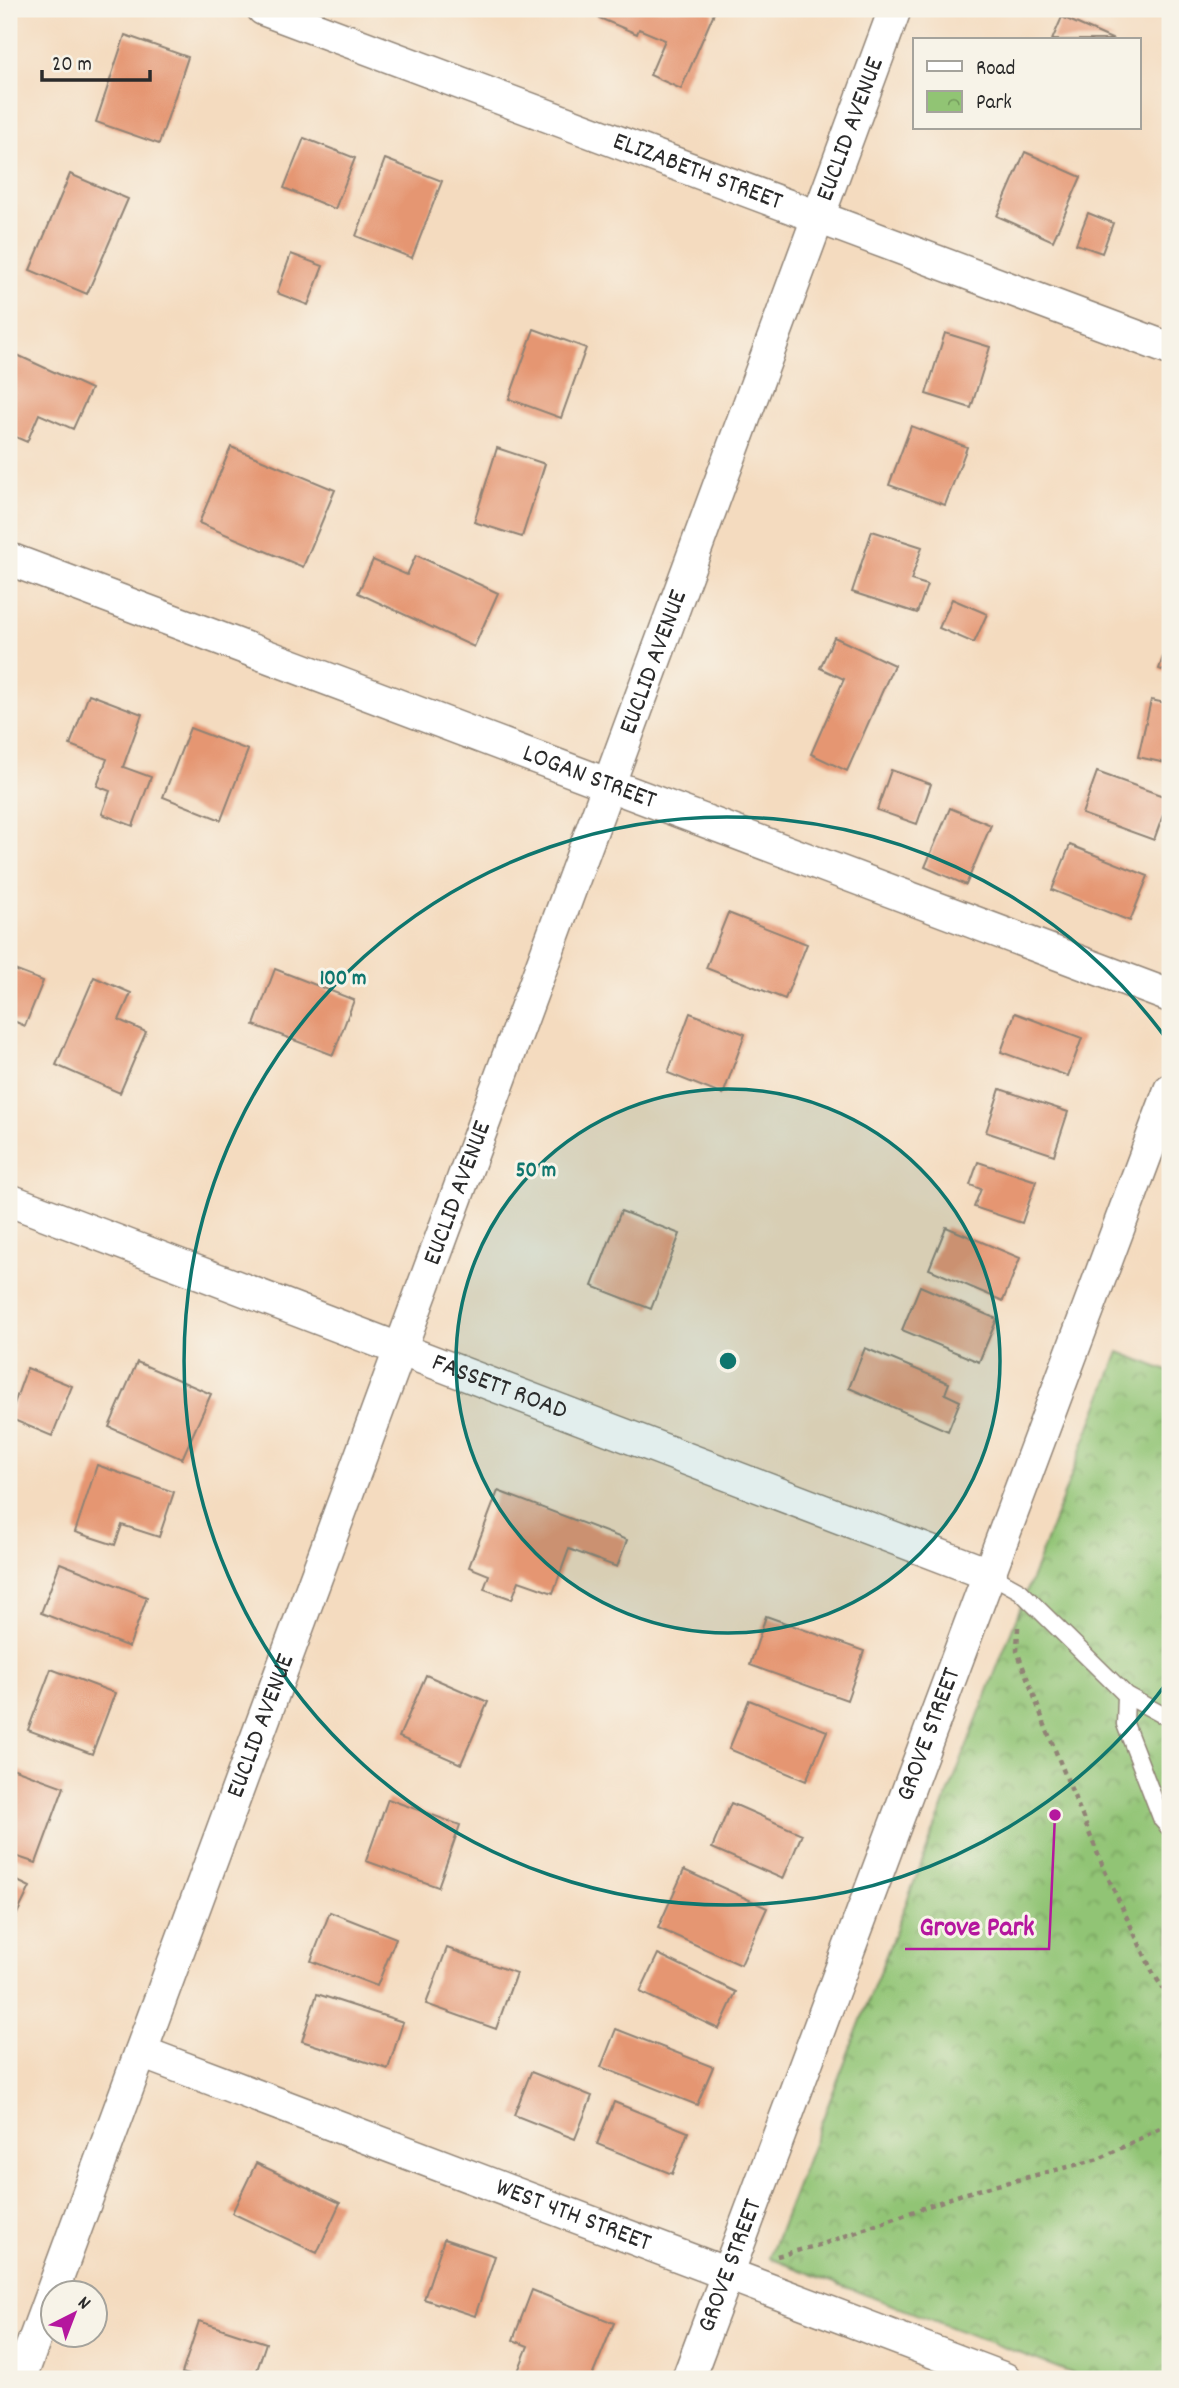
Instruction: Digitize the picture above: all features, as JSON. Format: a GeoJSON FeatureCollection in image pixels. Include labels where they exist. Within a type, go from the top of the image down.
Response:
{"type":"FeatureCollection","features":[{"type":"Feature","properties":{"kind":"street","name":"ELIZABETH STREET"},"geometry":{"type":"LineString","coordinates":[[263,9],[1170,349]]}},
{"type":"Feature","properties":{"kind":"street","name":"EUCLID AVENUE"},"geometry":{"type":"LineString","coordinates":[[20,2379],[895,9]]}},
{"type":"Feature","properties":{"kind":"street","name":"LOGAN STREET"},"geometry":{"type":"LineString","coordinates":[[9,559],[1170,996]]}},
{"type":"Feature","properties":{"kind":"street","name":"GROVE STREET"},"geometry":{"type":"LineString","coordinates":[[688,2379],[991,1575],[1170,1090]]}},
{"type":"Feature","properties":{"kind":"street","name":"FASSETT ROAD"},"geometry":{"type":"LineString","coordinates":[[9,1200],[991,1575]]}},
{"type":"Feature","properties":{"kind":"street","name":"WEST 4TH STREET"},"geometry":{"type":"LineString","coordinates":[[141,2052],[1005,2379]]}},
{"type":"Feature","properties":{"kind":"lane"},"geometry":{"type":"LineString","coordinates":[[991,1575],[1020,1591],[1126,1695],[1170,1719]]}},
{"type":"Feature","properties":{"kind":"lane"},"geometry":{"type":"LineString","coordinates":[[1126,1695],[1125,1724],[1163,1820],[1170,1829]]}},
{"type":"Feature","properties":{"kind":"path"},"geometry":{"type":"LineString","coordinates":[[1020,1591],[1017,1651],[1104,1870],[1153,1973],[1170,1999]]}},
{"type":"Feature","properties":{"kind":"path"},"geometry":{"type":"LineString","coordinates":[[769,2258],[823,2244],[962,2194],[1099,2159],[1170,2123]]}},
{"type":"Feature","properties":{"kind":"green space"},"geometry":{"type":"Polygon","coordinates":[[[1119,1352],[1170,1372],[1170,2379],[1087,2379],[769,2258],[1119,1352]]]}},
{"type":"Feature","properties":{"kind":"building"},"geometry":{"type":"Polygon","coordinates":[[[601,9],[703,9],[714,13],[681,89],[650,75],[665,40],[639,29],[637,34],[597,17],[601,9]]]}},
{"type":"Feature","properties":{"kind":"building"},"geometry":{"type":"Polygon","coordinates":[[[1062,17],[1109,38],[1053,38],[1062,17]]]}},
{"type":"Feature","properties":{"kind":"building"},"geometry":{"type":"Polygon","coordinates":[[[125,35],[188,57],[159,144],[96,122],[125,35]]]}},
{"type":"Feature","properties":{"kind":"building"},"geometry":{"type":"Polygon","coordinates":[[[304,138],[355,158],[335,209],[284,188],[304,138]]]}},
{"type":"Feature","properties":{"kind":"building"},"geometry":{"type":"Polygon","coordinates":[[[1025,152],[1081,177],[1053,241],[997,216],[1025,152]]]}},
{"type":"Feature","properties":{"kind":"building"},"geometry":{"type":"Polygon","coordinates":[[[385,159],[442,181],[412,258],[356,236],[385,159]]]}},
{"type":"Feature","properties":{"kind":"building"},"geometry":{"type":"Polygon","coordinates":[[[70,174],[128,199],[87,294],[30,270],[70,174]]]}},
{"type":"Feature","properties":{"kind":"building"},"geometry":{"type":"Polygon","coordinates":[[[1088,213],[1113,223],[1102,253],[1076,244],[1088,213]]]}},
{"type":"Feature","properties":{"kind":"building"},"geometry":{"type":"Polygon","coordinates":[[[291,254],[323,266],[308,305],[277,293],[291,254]]]}},
{"type":"Feature","properties":{"kind":"building"},"geometry":{"type":"Polygon","coordinates":[[[534,329],[586,348],[561,418],[509,399],[534,329]]]}},
{"type":"Feature","properties":{"kind":"building"},"geometry":{"type":"Polygon","coordinates":[[[945,333],[990,347],[971,408],[926,394],[945,333]]]}},
{"type":"Feature","properties":{"kind":"building"},"geometry":{"type":"Polygon","coordinates":[[[15,354],[91,389],[73,429],[39,414],[27,442],[9,434],[9,368],[15,354]]]}},
{"type":"Feature","properties":{"kind":"building"},"geometry":{"type":"Polygon","coordinates":[[[911,426],[967,447],[945,505],[889,485],[911,426]]]}},
{"type":"Feature","properties":{"kind":"building"},"geometry":{"type":"Polygon","coordinates":[[[231,447],[335,490],[303,567],[199,523],[231,447]]]}},
{"type":"Feature","properties":{"kind":"building"},"geometry":{"type":"Polygon","coordinates":[[[497,448],[545,464],[522,537],[474,522],[497,448]]]}},
{"type":"Feature","properties":{"kind":"building"},"geometry":{"type":"Polygon","coordinates":[[[872,531],[922,547],[911,580],[927,585],[917,613],[852,592],[872,531]]]}},
{"type":"Feature","properties":{"kind":"building"},"geometry":{"type":"Polygon","coordinates":[[[416,555],[498,593],[474,647],[358,593],[373,560],[407,575],[416,555]]]}},
{"type":"Feature","properties":{"kind":"building"},"geometry":{"type":"Polygon","coordinates":[[[952,599],[987,614],[974,643],[939,628],[952,599]]]}},
{"type":"Feature","properties":{"kind":"building"},"geometry":{"type":"Polygon","coordinates":[[[1170,636],[1170,673],[1159,669],[1170,636]]]}},
{"type":"Feature","properties":{"kind":"building"},"geometry":{"type":"Polygon","coordinates":[[[834,637],[894,665],[847,771],[811,754],[844,679],[820,668],[834,637]]]}},
{"type":"Feature","properties":{"kind":"building"},"geometry":{"type":"Polygon","coordinates":[[[89,694],[142,714],[123,767],[151,777],[133,826],[102,814],[110,791],[97,786],[107,759],[70,745],[89,694]]]}},
{"type":"Feature","properties":{"kind":"building"},"geometry":{"type":"Polygon","coordinates":[[[1151,700],[1170,704],[1170,764],[1138,757],[1151,700]]]}},
{"type":"Feature","properties":{"kind":"building"},"geometry":{"type":"Polygon","coordinates":[[[190,728],[248,750],[221,820],[163,797],[190,728]]]}},
{"type":"Feature","properties":{"kind":"building"},"geometry":{"type":"Polygon","coordinates":[[[891,770],[931,784],[917,824],[877,810],[891,770]]]}},
{"type":"Feature","properties":{"kind":"building"},"geometry":{"type":"Polygon","coordinates":[[[1097,772],[1169,798],[1154,840],[1082,814],[1097,772]]]}},
{"type":"Feature","properties":{"kind":"building"},"geometry":{"type":"Polygon","coordinates":[[[950,808],[991,825],[966,885],[925,867],[950,808]]]}},
{"type":"Feature","properties":{"kind":"building"},"geometry":{"type":"Polygon","coordinates":[[[1070,845],[1148,876],[1130,921],[1052,890],[1070,845]]]}},
{"type":"Feature","properties":{"kind":"building"},"geometry":{"type":"Polygon","coordinates":[[[728,913],[807,944],[785,999],[706,968],[728,913]]]}},
{"type":"Feature","properties":{"kind":"building"},"geometry":{"type":"Polygon","coordinates":[[[9,968],[43,981],[25,1026],[9,1019],[9,968]]]}},
{"type":"Feature","properties":{"kind":"building"},"geometry":{"type":"Polygon","coordinates":[[[275,969],[354,1000],[333,1055],[254,1025],[275,969]]]}},
{"type":"Feature","properties":{"kind":"building"},"geometry":{"type":"Polygon","coordinates":[[[94,977],[131,993],[119,1020],[146,1032],[120,1093],[56,1065],[94,977]]]}},
{"type":"Feature","properties":{"kind":"building"},"geometry":{"type":"Polygon","coordinates":[[[690,1013],[745,1034],[723,1095],[668,1073],[690,1013]]]}},
{"type":"Feature","properties":{"kind":"building"},"geometry":{"type":"Polygon","coordinates":[[[1015,1013],[1082,1038],[1068,1076],[1001,1052],[1015,1013]]]}},
{"type":"Feature","properties":{"kind":"building"},"geometry":{"type":"Polygon","coordinates":[[[1000,1089],[1068,1112],[1054,1155],[986,1132],[1000,1089]]]}},
{"type":"Feature","properties":{"kind":"building"},"geometry":{"type":"Polygon","coordinates":[[[978,1162],[1036,1181],[1022,1223],[974,1207],[981,1189],[970,1185],[978,1162]]]}},
{"type":"Feature","properties":{"kind":"building"},"geometry":{"type":"Polygon","coordinates":[[[621,1211],[680,1234],[651,1309],[592,1286],[621,1211]]]}},
{"type":"Feature","properties":{"kind":"building"},"geometry":{"type":"Polygon","coordinates":[[[946,1227],[1020,1258],[1003,1301],[929,1269],[946,1227]]]}},
{"type":"Feature","properties":{"kind":"building"},"geometry":{"type":"Polygon","coordinates":[[[920,1286],[997,1319],[979,1362],[902,1330],[920,1286]]]}},
{"type":"Feature","properties":{"kind":"building"},"geometry":{"type":"Polygon","coordinates":[[[865,1348],[949,1383],[945,1394],[960,1401],[948,1431],[849,1388],[865,1348]]]}},
{"type":"Feature","properties":{"kind":"building"},"geometry":{"type":"Polygon","coordinates":[[[137,1362],[211,1394],[182,1459],[109,1427],[137,1362]]]}},
{"type":"Feature","properties":{"kind":"building"},"geometry":{"type":"Polygon","coordinates":[[[27,1368],[72,1386],[52,1436],[9,1418],[27,1368]]]}},
{"type":"Feature","properties":{"kind":"building"},"geometry":{"type":"Polygon","coordinates":[[[97,1465],[174,1492],[159,1537],[122,1525],[115,1545],[75,1532],[97,1465]]]}},
{"type":"Feature","properties":{"kind":"building"},"geometry":{"type":"Polygon","coordinates":[[[498,1491],[627,1540],[617,1567],[569,1549],[553,1593],[519,1581],[512,1599],[484,1589],[489,1575],[469,1567],[498,1491]]]}},
{"type":"Feature","properties":{"kind":"building"},"geometry":{"type":"Polygon","coordinates":[[[60,1563],[147,1597],[129,1647],[41,1613],[60,1563]]]}},
{"type":"Feature","properties":{"kind":"building"},"geometry":{"type":"Polygon","coordinates":[[[766,1616],[864,1651],[847,1700],[750,1665],[766,1616]]]}},
{"type":"Feature","properties":{"kind":"building"},"geometry":{"type":"Polygon","coordinates":[[[51,1669],[115,1693],[92,1754],[28,1730],[51,1669]]]}},
{"type":"Feature","properties":{"kind":"building"},"geometry":{"type":"Polygon","coordinates":[[[426,1675],[488,1702],[461,1764],[399,1737],[426,1675]]]}},
{"type":"Feature","properties":{"kind":"building"},"geometry":{"type":"Polygon","coordinates":[[[749,1700],[827,1731],[806,1781],[729,1749],[749,1700]]]}},
{"type":"Feature","properties":{"kind":"building"},"geometry":{"type":"Polygon","coordinates":[[[9,1767],[64,1787],[36,1863],[9,1854],[9,1767]]]}},
{"type":"Feature","properties":{"kind":"building"},"geometry":{"type":"Polygon","coordinates":[[[388,1799],[460,1825],[438,1887],[366,1861],[388,1799]]]}},
{"type":"Feature","properties":{"kind":"building"},"geometry":{"type":"Polygon","coordinates":[[[731,1803],[802,1834],[783,1879],[712,1848],[731,1803]]]}},
{"type":"Feature","properties":{"kind":"building"},"geometry":{"type":"Polygon","coordinates":[[[684,1870],[767,1908],[741,1965],[658,1928],[684,1870]]]}},
{"type":"Feature","properties":{"kind":"building"},"geometry":{"type":"Polygon","coordinates":[[[9,1877],[30,1887],[15,1918],[9,1914],[9,1877]]]}},
{"type":"Feature","properties":{"kind":"building"},"geometry":{"type":"Polygon","coordinates":[[[330,1912],[396,1938],[377,1986],[311,1961],[330,1912]]]}},
{"type":"Feature","properties":{"kind":"building"},"geometry":{"type":"Polygon","coordinates":[[[447,1948],[516,1973],[496,2029],[426,2004],[447,1948]]]}},
{"type":"Feature","properties":{"kind":"building"},"geometry":{"type":"Polygon","coordinates":[[[658,1954],[736,1992],[719,2029],[640,1992],[658,1954]]]}},
{"type":"Feature","properties":{"kind":"building"},"geometry":{"type":"Polygon","coordinates":[[[317,1994],[403,2022],[388,2069],[302,2041],[317,1994]]]}},
{"type":"Feature","properties":{"kind":"building"},"geometry":{"type":"Polygon","coordinates":[[[616,2029],[713,2067],[697,2105],[601,2067],[616,2029]]]}},
{"type":"Feature","properties":{"kind":"building"},"geometry":{"type":"Polygon","coordinates":[[[531,2072],[592,2096],[575,2139],[514,2115],[531,2072]]]}},
{"type":"Feature","properties":{"kind":"building"},"geometry":{"type":"Polygon","coordinates":[[[614,2102],[688,2132],[672,2174],[597,2144],[614,2102]]]}},
{"type":"Feature","properties":{"kind":"building"},"geometry":{"type":"Polygon","coordinates":[[[256,2163],[340,2203],[317,2253],[232,2213],[256,2163]]]}},
{"type":"Feature","properties":{"kind":"building"},"geometry":{"type":"Polygon","coordinates":[[[444,2239],[495,2256],[475,2316],[424,2299],[444,2239]]]}},
{"type":"Feature","properties":{"kind":"building"},"geometry":{"type":"Polygon","coordinates":[[[532,2290],[614,2323],[591,2379],[515,2379],[528,2346],[513,2340],[532,2290]]]}},
{"type":"Feature","properties":{"kind":"building"},"geometry":{"type":"Polygon","coordinates":[[[199,2321],[266,2343],[254,2379],[204,2379],[182,2373],[199,2321]]]}},
{"type":"Feature","properties":{"kind":"place","name":"Grove Park"},"geometry":{"type":"Point","coordinates":[1055,1815]}}]}
